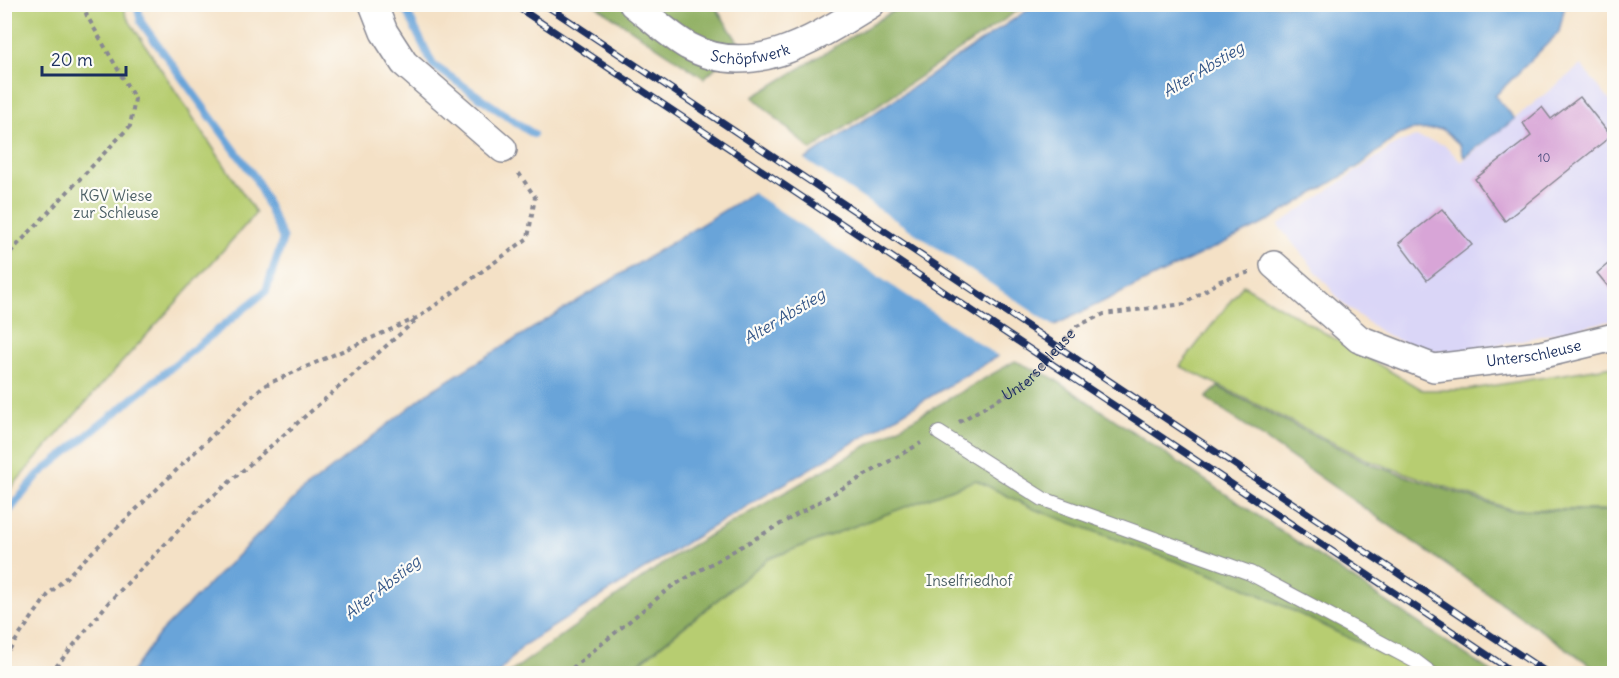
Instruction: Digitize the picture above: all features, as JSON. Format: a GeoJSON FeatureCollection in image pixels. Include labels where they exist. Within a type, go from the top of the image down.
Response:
{"type":"FeatureCollection","features":[{"type":"Feature","properties":{"kind":"street"},"geometry":{"type":"LineString","coordinates":[[373,4],[384,32],[404,63],[503,149]]}},
{"type":"Feature","properties":{"kind":"street","name":"Schöpfwerk"},"geometry":{"type":"LineString","coordinates":[[633,4],[689,46],[730,61],[771,56],[804,43],[871,4]]}},
{"type":"Feature","properties":{"kind":"street","name":"Unterschleuse"},"geometry":{"type":"LineString","coordinates":[[1274,266],[1359,339],[1434,368],[1539,355],[1614,337]]}},
{"type":"Feature","properties":{"kind":"lane"},"geometry":{"type":"LineString","coordinates":[[939,433],[1043,499],[1250,573],[1415,661],[1432,674]]}},
{"type":"Feature","properties":{"kind":"path"},"geometry":{"type":"LineString","coordinates":[[4,259],[130,126],[135,99],[87,16],[84,4]]}},
{"type":"Feature","properties":{"kind":"path"},"geometry":{"type":"LineString","coordinates":[[50,674],[109,602],[203,505],[419,317],[528,238],[535,197],[503,149]]}},
{"type":"Feature","properties":{"kind":"path","name":"Unterschleuse"},"geometry":{"type":"LineString","coordinates":[[565,674],[670,587],[1025,384],[1077,326],[1104,314],[1184,304],[1220,281],[1274,266]]}},
{"type":"Feature","properties":{"kind":"path"},"geometry":{"type":"LineString","coordinates":[[4,657],[48,596],[263,386],[419,317]]}},
{"type":"Feature","properties":{"kind":"shaded area"},"geometry":{"type":"Polygon","coordinates":[[[1581,65],[1614,106],[1614,320],[1467,352],[1424,352],[1381,332],[1343,304],[1278,225],[1399,142],[1416,137],[1445,145],[1461,162],[1581,65]]]}},
{"type":"Feature","properties":{"kind":"green space","name":"KGV Wiese zur Schleuse"},"geometry":{"type":"Polygon","coordinates":[[[5,4],[123,5],[126,16],[256,213],[5,495],[5,4]]]}},
{"type":"Feature","properties":{"kind":"green space"},"geometry":{"type":"Polygon","coordinates":[[[595,5],[714,5],[740,45],[704,78],[595,5]]]}},
{"type":"Feature","properties":{"kind":"green space"},"geometry":{"type":"Polygon","coordinates":[[[903,5],[1026,5],[811,150],[753,97],[903,5]]]}},
{"type":"Feature","properties":{"kind":"green space"},"geometry":{"type":"Polygon","coordinates":[[[1243,285],[1422,390],[1466,390],[1614,366],[1614,510],[1510,509],[1370,461],[1180,366],[1243,285]]]}},
{"type":"Feature","properties":{"kind":"green space"},"geometry":{"type":"Polygon","coordinates":[[[1015,361],[1051,377],[1493,673],[1421,673],[1240,585],[1034,509],[976,480],[768,559],[626,673],[508,674],[675,555],[1015,361]]]}},
{"type":"Feature","properties":{"kind":"green space"},"geometry":{"type":"Polygon","coordinates":[[[1218,387],[1373,465],[1508,510],[1614,511],[1614,673],[1602,673],[1206,398],[1218,387]]]}},
{"type":"Feature","properties":{"kind":"green space","name":"Inselfriedhof"},"geometry":{"type":"Polygon","coordinates":[[[976,480],[1034,509],[1240,585],[1421,673],[626,674],[768,559],[976,480]]]}},
{"type":"Feature","properties":{"kind":"water","name":"Alter Abstieg"},"geometry":{"type":"Polygon","coordinates":[[[1035,5],[1565,5],[1559,32],[1495,96],[1515,119],[1464,157],[1460,145],[1442,129],[1411,130],[1397,136],[1361,165],[1263,224],[1028,338],[692,539],[524,645],[498,673],[130,674],[160,633],[298,495],[429,392],[785,173],[1035,5]]]}},
{"type":"Feature","properties":{"kind":"pier"},"geometry":{"type":"Polygon","coordinates":[[[802,158],[1057,328],[1001,358],[750,191],[802,158]]]}},
{"type":"Feature","properties":{"kind":"building"},"geometry":{"type":"Polygon","coordinates":[[[1580,97],[1611,136],[1505,221],[1475,179],[1531,136],[1523,123],[1542,107],[1551,119],[1580,97]]]}},
{"type":"Feature","properties":{"kind":"building"},"geometry":{"type":"Polygon","coordinates":[[[1442,209],[1472,245],[1427,280],[1399,243],[1442,209]]]}},
{"type":"Feature","properties":{"kind":"building"},"geometry":{"type":"Polygon","coordinates":[[[1614,259],[1614,294],[1597,273],[1614,259]]]}},
{"type":"Feature","properties":{"kind":"waterway"},"geometry":{"type":"LineString","coordinates":[[4,517],[38,475],[266,291],[283,239],[256,179],[141,22],[137,4]]}},
{"type":"Feature","properties":{"kind":"waterway"},"geometry":{"type":"LineString","coordinates":[[403,4],[433,65],[533,134]]}},
{"type":"Feature","properties":{"kind":"railway"},"geometry":{"type":"LineString","coordinates":[[513,4],[1516,674]]}},
{"type":"Feature","properties":{"kind":"railway"},"geometry":{"type":"LineString","coordinates":[[544,4],[1549,674]]}}]}
